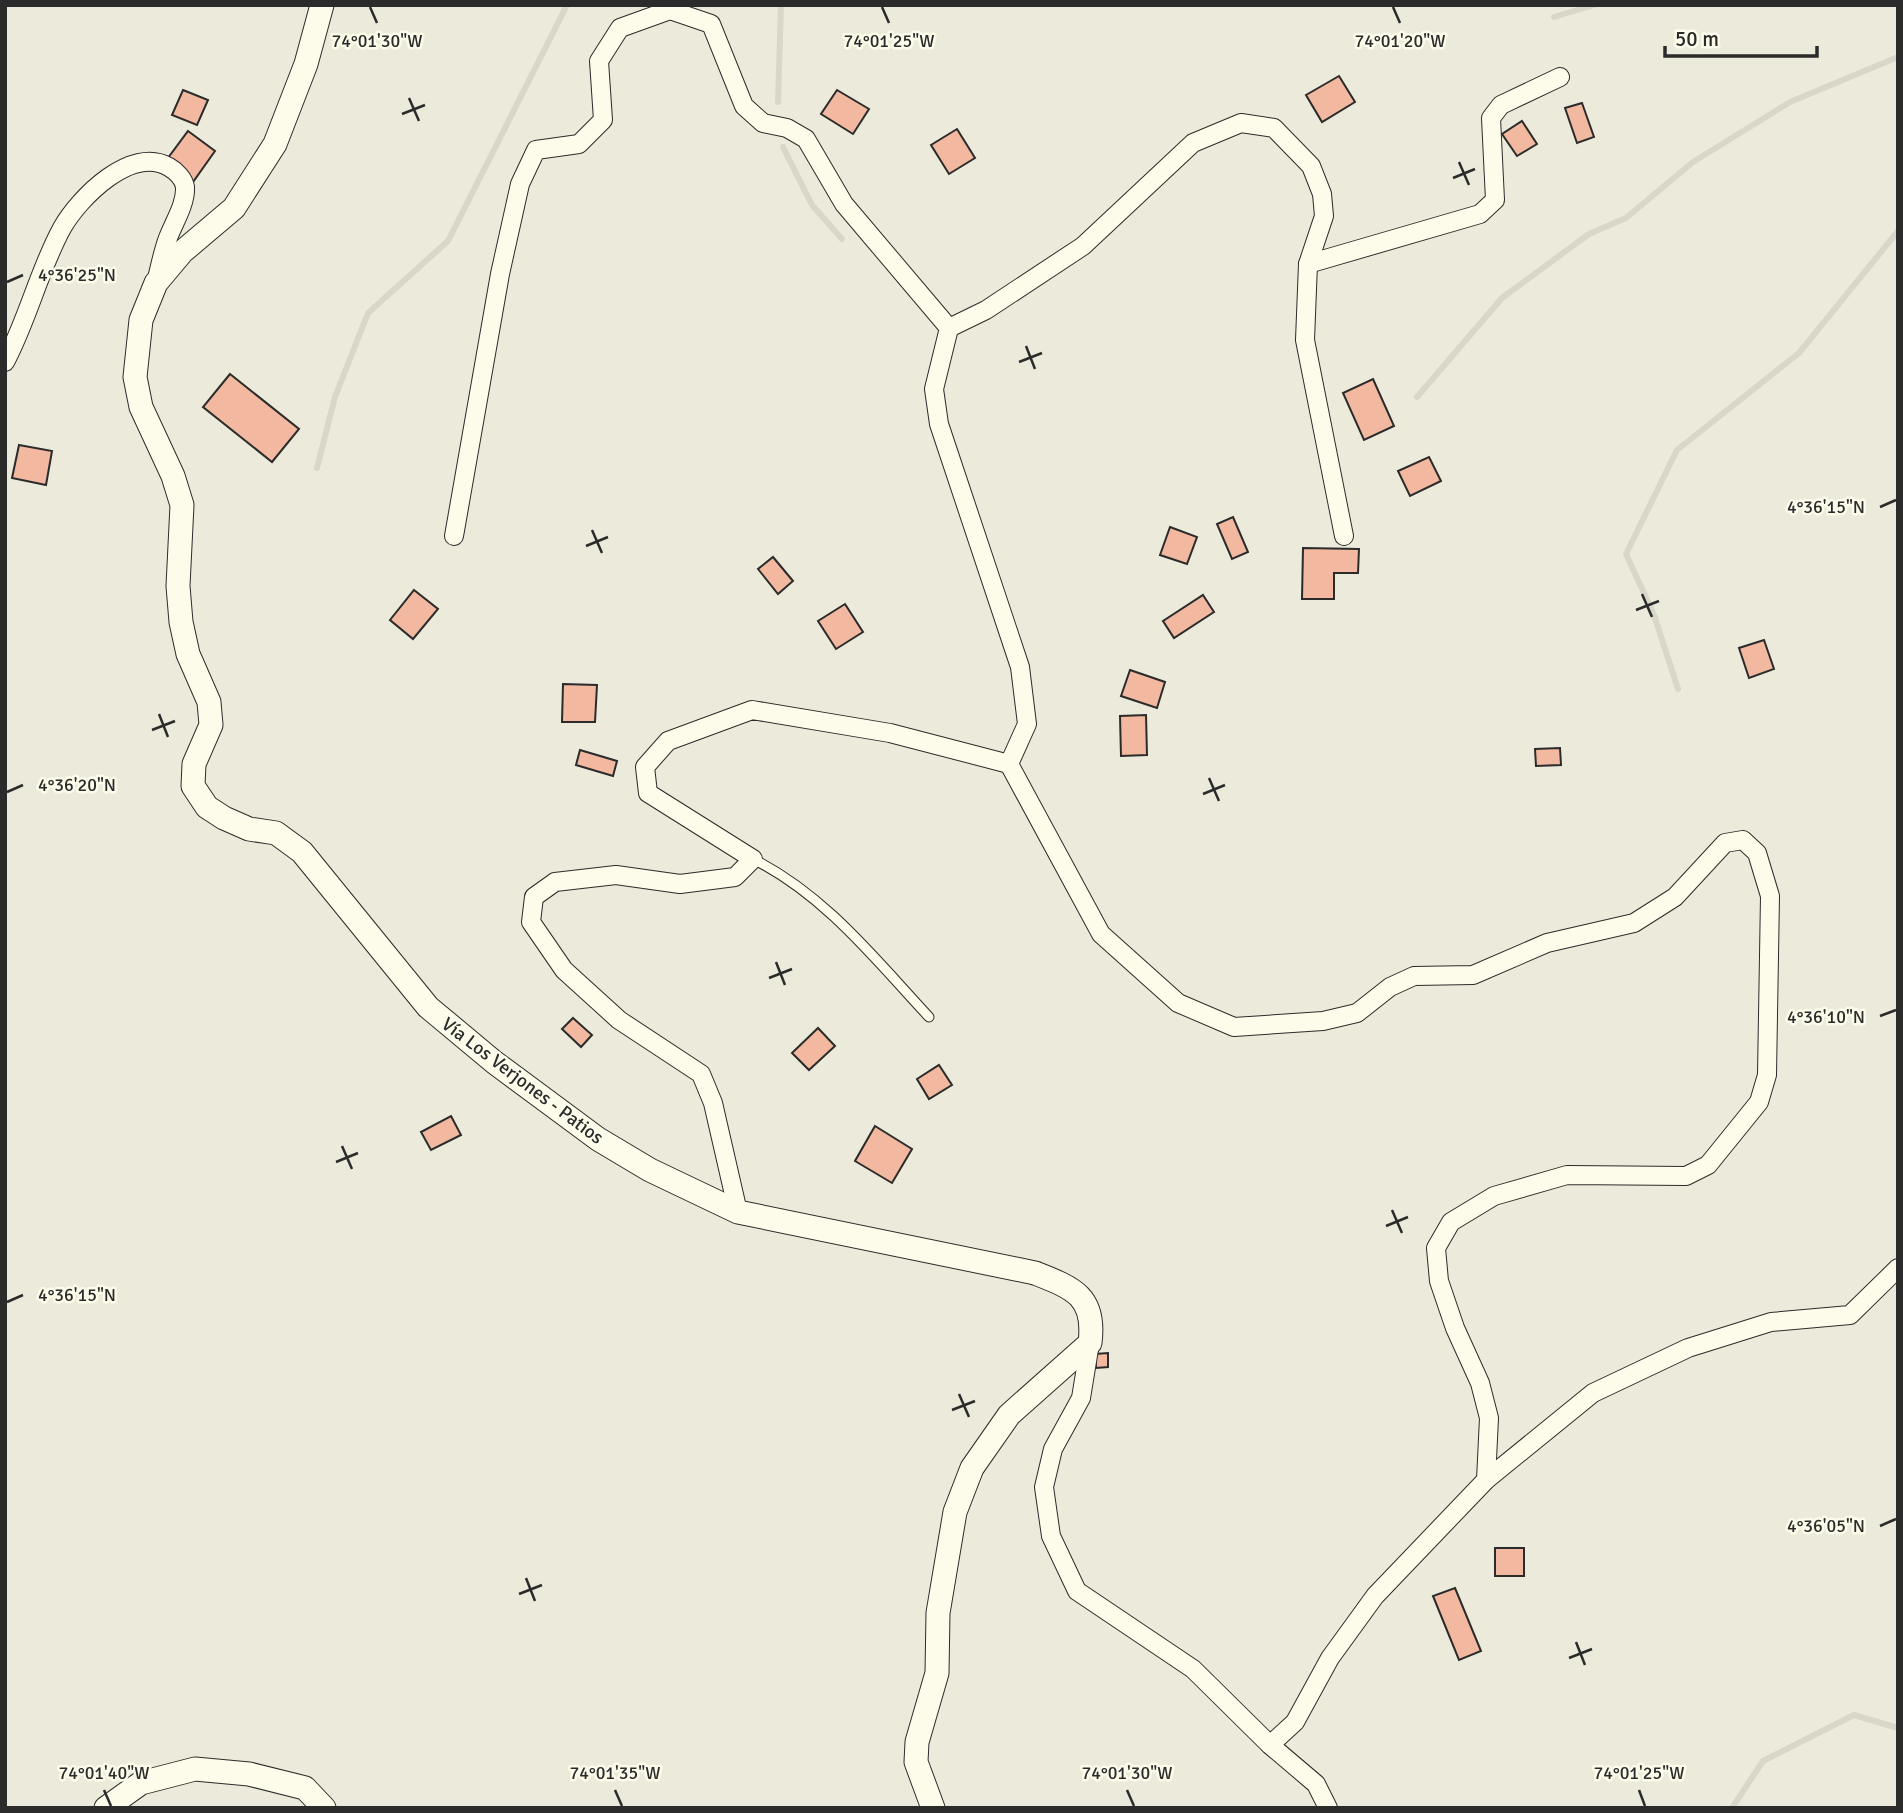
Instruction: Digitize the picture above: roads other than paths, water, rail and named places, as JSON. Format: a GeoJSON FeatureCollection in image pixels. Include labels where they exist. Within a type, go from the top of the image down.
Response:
{"type":"FeatureCollection","features":[{"type":"Feature","properties":{"kind":"street","name":"Vía Los Verjones - Patios"},"geometry":{"type":"LineString","coordinates":[[321,5],[306,64],[275,144],[234,208],[182,252],[156,283],[141,320],[135,377],[141,407],[173,476],[182,505],[178,586],[181,622],[188,654],[209,702],[211,725],[194,764],[193,786],[206,807],[224,818],[249,829],[276,833],[302,852],[428,1007],[494,1062],[598,1139],[650,1170],[738,1212],[1035,1273],[1071,1287],[1084,1301],[1092,1326],[1090,1343]]}},
{"type":"Feature","properties":{"kind":"street"},"geometry":{"type":"LineString","coordinates":[[454,536],[500,274],[520,184],[536,150],[579,144],[603,120],[599,61],[620,28],[670,10],[712,24],[744,106],[763,123],[787,128],[806,139],[844,204],[949,328]]}},
{"type":"Feature","properties":{"kind":"street"},"geometry":{"type":"LineString","coordinates":[[1308,264],[1480,214],[1495,200],[1491,118],[1501,105],[1560,77]]}},
{"type":"Feature","properties":{"kind":"street"},"geometry":{"type":"LineString","coordinates":[[949,328],[986,310],[1083,246],[1193,143],[1241,123],[1274,128],[1311,166],[1322,194],[1324,216],[1308,264],[1305,340],[1310,379],[1344,536]]}},
{"type":"Feature","properties":{"kind":"street"},"geometry":{"type":"LineString","coordinates":[[5,362],[62,227],[82,200],[101,181],[146,161],[163,164],[177,172],[185,186],[183,203],[167,240],[156,283]]}},
{"type":"Feature","properties":{"kind":"street"},"geometry":{"type":"LineString","coordinates":[[949,328],[934,389],[939,424],[1020,667],[1027,724],[1009,764]]}},
{"type":"Feature","properties":{"kind":"street"},"geometry":{"type":"LineString","coordinates":[[738,1212],[713,1103],[701,1074],[620,1020],[564,970],[531,922],[534,897],[555,882],[615,875],[680,884],[735,877],[753,859],[648,793],[645,767],[668,741],[752,710],[890,733],[1009,764],[1101,934],[1178,1003],[1234,1027],[1324,1021],[1357,1013],[1390,986],[1415,976],[1472,975],[1547,943],[1634,923],[1675,897],[1725,843],[1743,840],[1757,853],[1770,896],[1767,1075],[1759,1102],[1708,1165],[1686,1176],[1567,1175],[1494,1196],[1451,1222],[1436,1248],[1439,1281],[1455,1328],[1479,1383],[1489,1418],[1486,1480]]}},
{"type":"Feature","properties":{"kind":"street"},"geometry":{"type":"LineString","coordinates":[[1270,1745],[1295,1722],[1330,1658],[1375,1596],[1486,1480],[1593,1393],[1688,1348],[1771,1322],[1850,1315],[1898,1268]]}},
{"type":"Feature","properties":{"kind":"street"},"geometry":{"type":"LineString","coordinates":[[1090,1343],[1081,1398],[1053,1449],[1044,1487],[1051,1536],[1077,1591],[1193,1669],[1270,1745],[1316,1784],[1328,1808]]}},
{"type":"Feature","properties":{"kind":"street"},"geometry":{"type":"LineString","coordinates":[[933,1808],[916,1762],[917,1742],[937,1673],[938,1613],[955,1511],[972,1468],[1009,1415],[1090,1343]]}},
{"type":"Feature","properties":{"kind":"street"},"geometry":{"type":"LineString","coordinates":[[106,1808],[141,1783],[195,1769],[249,1774],[305,1788],[324,1808]]}},
{"type":"Feature","properties":{"kind":"lane"},"geometry":{"type":"LineString","coordinates":[[753,859],[783,874],[842,923],[929,1017]]}},
{"type":"Feature","properties":{"kind":"waterway"},"geometry":{"type":"LineString","coordinates":[[317,468],[335,397],[368,313],[448,241],[567,5]]}},
{"type":"Feature","properties":{"kind":"waterway"},"geometry":{"type":"LineString","coordinates":[[778,102],[781,5]]}},
{"type":"Feature","properties":{"kind":"waterway"},"geometry":{"type":"LineString","coordinates":[[1554,17],[1594,5]]}},
{"type":"Feature","properties":{"kind":"waterway"},"geometry":{"type":"LineString","coordinates":[[1417,397],[1502,298],[1589,234],[1626,218],[1693,162],[1790,102],[1898,57]]}},
{"type":"Feature","properties":{"kind":"waterway"},"geometry":{"type":"LineString","coordinates":[[783,147],[812,205],[842,239]]}},
{"type":"Feature","properties":{"kind":"waterway"},"geometry":{"type":"LineString","coordinates":[[1678,689],[1654,615],[1626,554],[1677,450],[1799,353],[1898,231]]}},
{"type":"Feature","properties":{"kind":"waterway"},"geometry":{"type":"LineString","coordinates":[[1732,1808],[1763,1761],[1854,1715],[1898,1728]]}}]}
